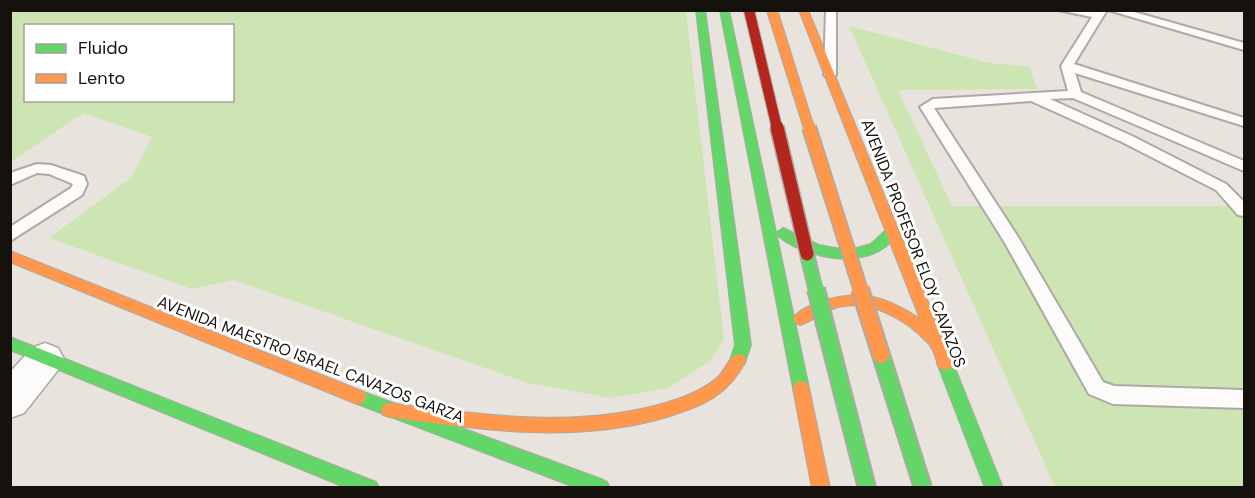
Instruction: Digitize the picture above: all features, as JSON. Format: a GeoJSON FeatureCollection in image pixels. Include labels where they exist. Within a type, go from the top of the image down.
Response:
{"type":"FeatureCollection","features":[{"type":"Feature","properties":{"kind":"main road"},"geometry":{"type":"LineString","coordinates":[[389,410],[521,424],[622,423],[669,411],[705,395],[732,373],[742,345],[700,10]]}},
{"type":"Feature","properties":{"kind":"main road"},"geometry":{"type":"LineString","coordinates":[[724,10],[821,488]]}},
{"type":"Feature","properties":{"kind":"main road"},"geometry":{"type":"LineString","coordinates":[[749,10],[778,139],[867,488]]}},
{"type":"Feature","properties":{"kind":"main road"},"geometry":{"type":"LineString","coordinates":[[772,10],[923,488]]}},
{"type":"Feature","properties":{"kind":"main road","name":"AVENIDA PROFESOR ELOY CAVAZOS"},"geometry":{"type":"LineString","coordinates":[[803,10],[894,231],[933,338],[994,488]]}},
{"type":"Feature","properties":{"kind":"main road"},"geometry":{"type":"LineString","coordinates":[[767,217],[786,236],[815,250],[848,254],[876,247],[894,231]]}},
{"type":"Feature","properties":{"kind":"main road","name":"AVENIDA MAESTRO ISRAEL CAVAZOS GARZA"},"geometry":{"type":"LineString","coordinates":[[10,256],[389,410],[601,488]]}},
{"type":"Feature","properties":{"kind":"main road"},"geometry":{"type":"LineString","coordinates":[[10,266],[25,264]]}},
{"type":"Feature","properties":{"kind":"main road"},"geometry":{"type":"LineString","coordinates":[[791,341],[800,318],[821,303],[848,297],[879,301],[909,316],[933,338]]}},
{"type":"Feature","properties":{"kind":"main road"},"geometry":{"type":"LineString","coordinates":[[10,343],[370,488]]}},
{"type":"Feature","properties":{"kind":"street"},"geometry":{"type":"LineString","coordinates":[[10,401],[45,359]]}},
{"type":"Feature","properties":{"kind":"lane"},"geometry":{"type":"LineString","coordinates":[[830,76],[831,10]]}},
{"type":"Feature","properties":{"kind":"lane"},"geometry":{"type":"LineString","coordinates":[[1063,10],[1101,12],[1067,66],[1075,94]]}},
{"type":"Feature","properties":{"kind":"lane"},"geometry":{"type":"LineString","coordinates":[[1113,10],[1245,47]]}},
{"type":"Feature","properties":{"kind":"lane"},"geometry":{"type":"LineString","coordinates":[[1067,66],[1245,122]]}},
{"type":"Feature","properties":{"kind":"lane"},"geometry":{"type":"LineString","coordinates":[[1245,166],[1075,94],[933,104],[927,107],[1012,241],[1094,385],[1103,393],[1116,396],[1245,399]]}},
{"type":"Feature","properties":{"kind":"lane"},"geometry":{"type":"LineString","coordinates":[[1035,98],[1127,139],[1221,187],[1245,211]]}},
{"type":"Feature","properties":{"kind":"lane"},"geometry":{"type":"LineString","coordinates":[[10,180],[27,169],[41,167],[79,179],[80,184],[76,191],[10,235]]}},
{"type":"Feature","properties":{"kind":"green space"},"geometry":{"type":"Polygon","coordinates":[[[11,11],[686,11],[724,339],[710,361],[668,388],[611,398],[528,383],[233,280],[192,289],[49,238],[132,177],[152,137],[83,113],[11,162],[11,11]]]}},
{"type":"Feature","properties":{"kind":"green space"},"geometry":{"type":"Polygon","coordinates":[[[849,26],[989,63],[1030,67],[1037,89],[898,90],[952,206],[1229,206],[1244,213],[1244,487],[1055,487],[849,26]]]}},
{"type":"Feature","properties":{"kind":"traffic: fast"},"geometry":{"type":"LineString","coordinates":[[700,10],[743,345],[738,360]]}},
{"type":"Feature","properties":{"kind":"traffic: fast"},"geometry":{"type":"LineString","coordinates":[[724,10],[801,388]]}},
{"type":"Feature","properties":{"kind":"traffic: fast"},"geometry":{"type":"LineString","coordinates":[[783,233],[816,250],[853,254],[876,247],[893,231]]}},
{"type":"Feature","properties":{"kind":"traffic: fast"},"geometry":{"type":"LineString","coordinates":[[807,254],[867,488]]}},
{"type":"Feature","properties":{"kind":"traffic: fast"},"geometry":{"type":"LineString","coordinates":[[10,343],[370,488]]}},
{"type":"Feature","properties":{"kind":"traffic: fast"},"geometry":{"type":"LineString","coordinates":[[881,355],[923,488]]}},
{"type":"Feature","properties":{"kind":"traffic: fast"},"geometry":{"type":"LineString","coordinates":[[945,363],[994,488]]}},
{"type":"Feature","properties":{"kind":"traffic: fast"},"geometry":{"type":"LineString","coordinates":[[358,397],[601,488]]}},
{"type":"Feature","properties":{"kind":"traffic: slow"},"geometry":{"type":"LineString","coordinates":[[772,10],[881,355]]}},
{"type":"Feature","properties":{"kind":"traffic: slow"},"geometry":{"type":"LineString","coordinates":[[803,10],[945,363]]}},
{"type":"Feature","properties":{"kind":"traffic: slow"},"geometry":{"type":"LineString","coordinates":[[10,256],[358,397]]}},
{"type":"Feature","properties":{"kind":"traffic: slow"},"geometry":{"type":"LineString","coordinates":[[800,319],[819,308],[837,302],[854,299],[870,301],[901,314],[933,338]]}},
{"type":"Feature","properties":{"kind":"traffic: slow"},"geometry":{"type":"LineString","coordinates":[[389,410],[498,423],[535,425],[608,423],[643,416],[697,399],[721,384],[734,369],[738,360]]}},
{"type":"Feature","properties":{"kind":"traffic: slow"},"geometry":{"type":"LineString","coordinates":[[801,388],[821,488]]}},
{"type":"Feature","properties":{"kind":"traffic: jam"},"geometry":{"type":"LineString","coordinates":[[749,10],[807,254]]}}]}
